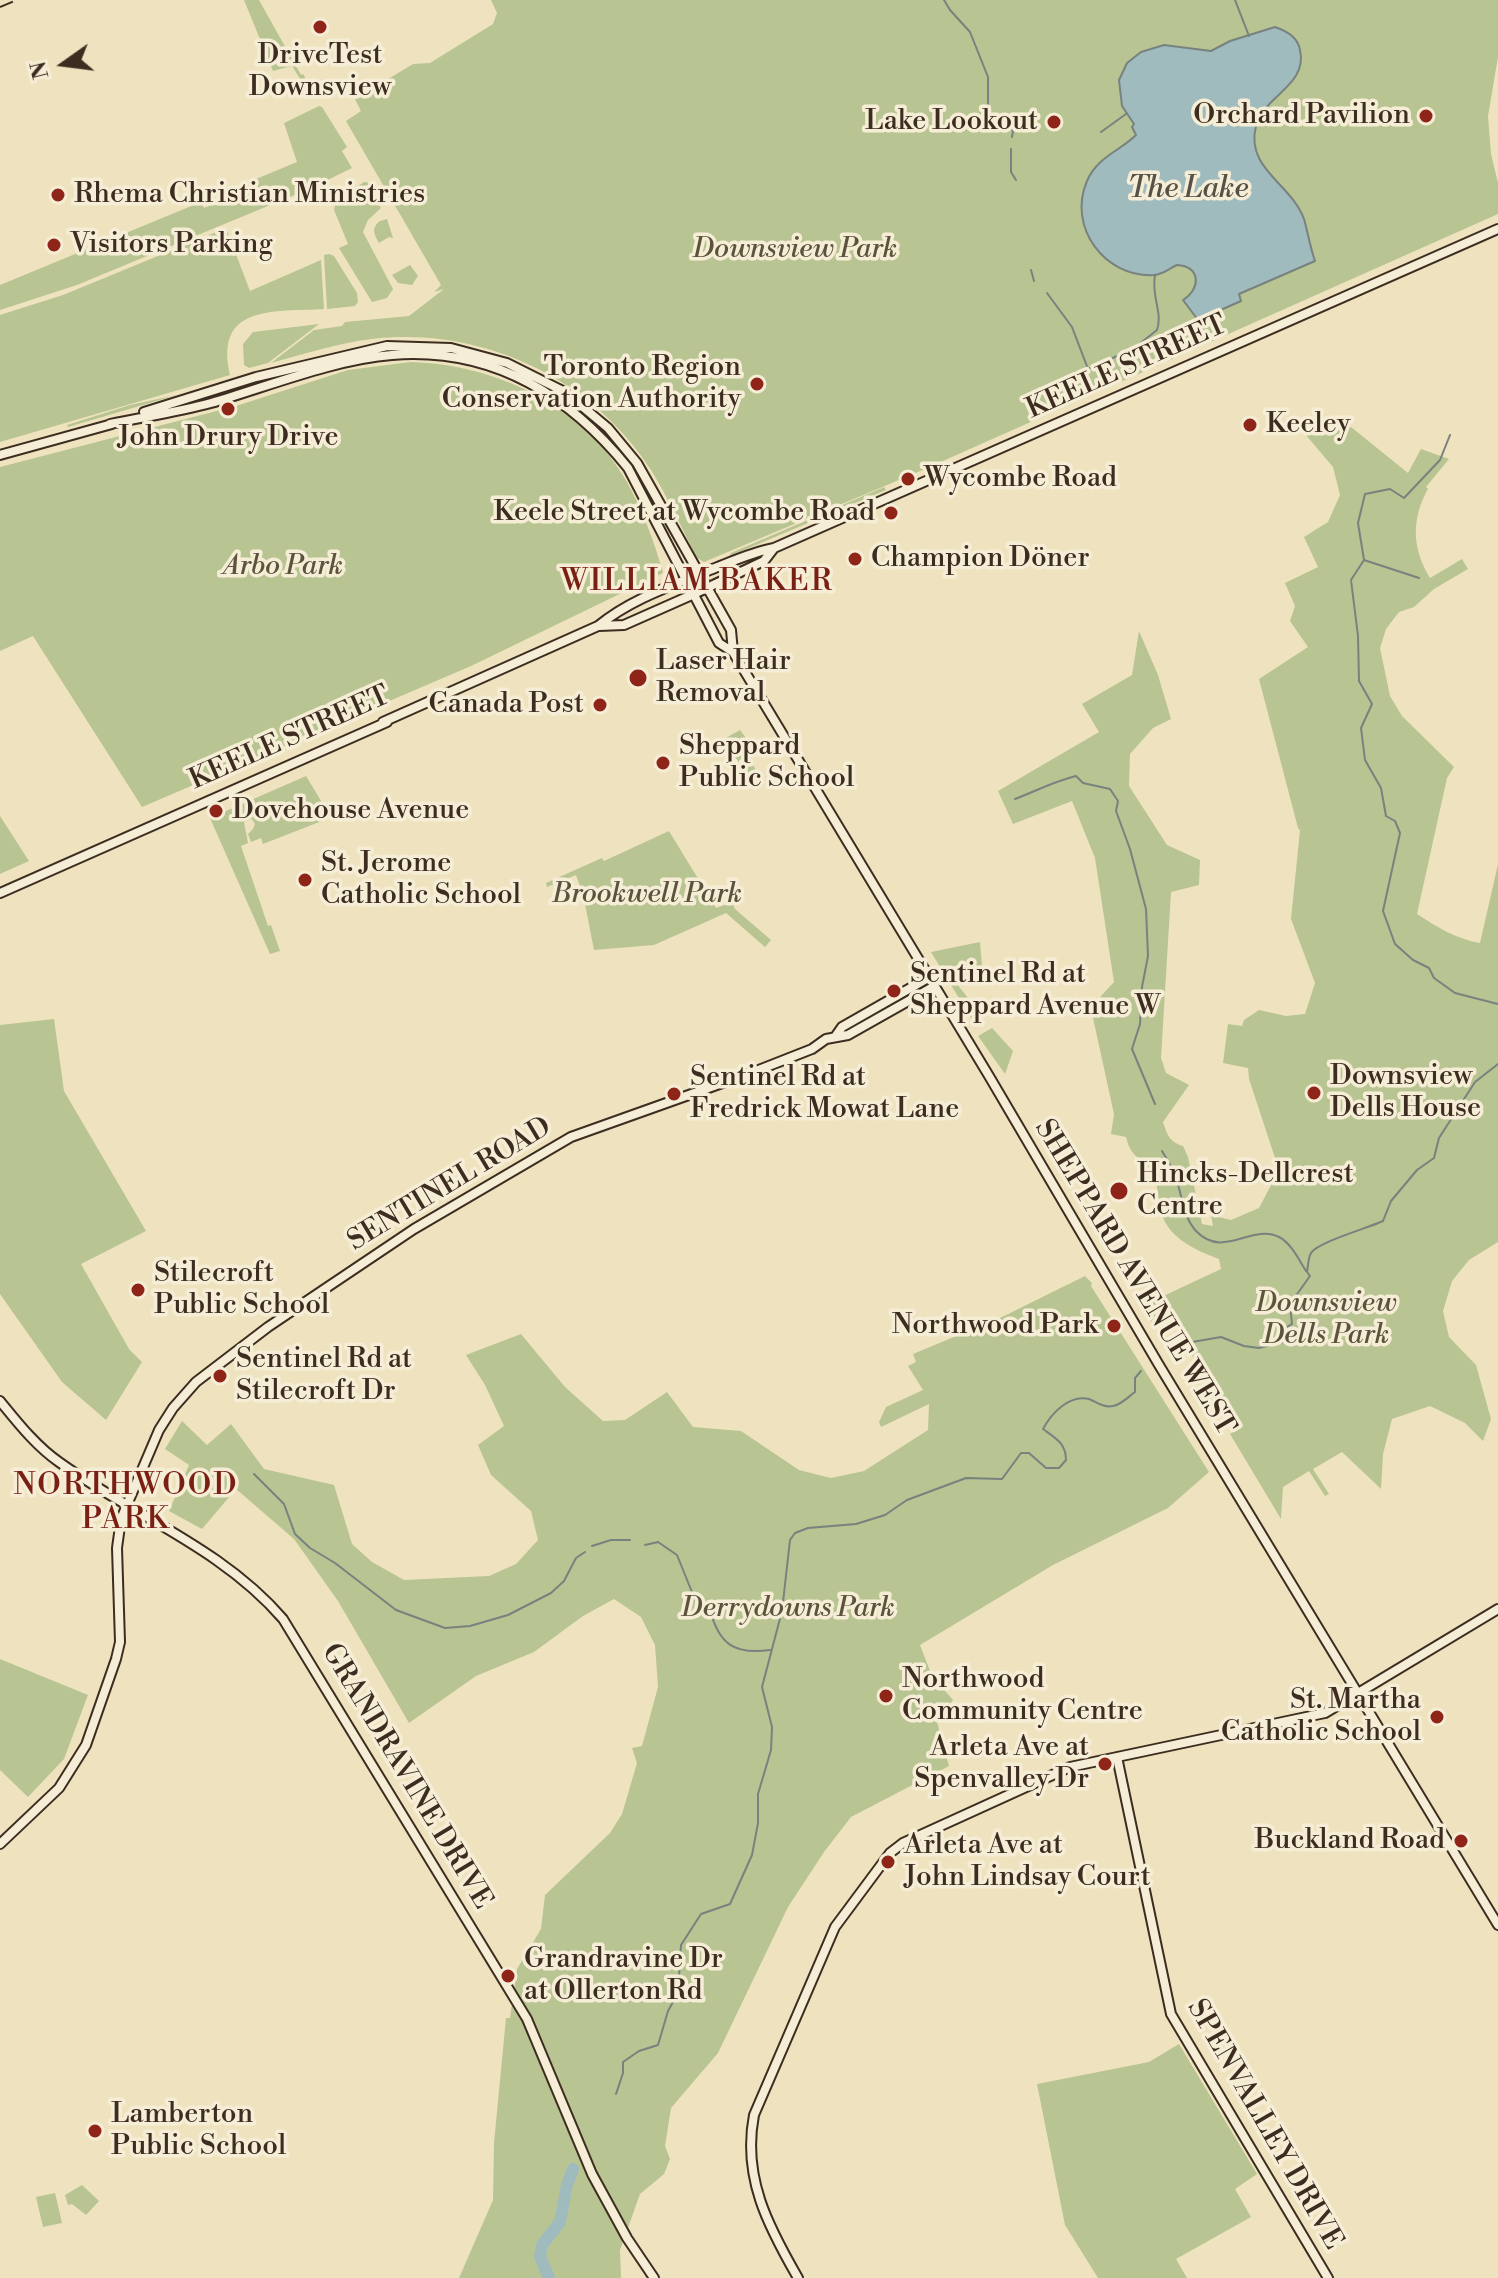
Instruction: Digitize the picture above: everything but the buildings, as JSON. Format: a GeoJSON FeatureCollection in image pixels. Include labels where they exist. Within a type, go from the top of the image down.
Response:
{"type":"FeatureCollection","features":[{"type":"Feature","properties":{"kind":"main road","name":"KEELE STREET"},"geometry":{"type":"LineString","coordinates":[[0,893],[598,626],[617,610],[684,579],[760,550],[774,548],[1498,229]]}},
{"type":"Feature","properties":{"kind":"main road","name":"SHEPPARD AVENUE WEST"},"geometry":{"type":"LineString","coordinates":[[0,455],[110,424],[227,385],[359,351],[415,345],[451,348],[507,363],[553,385],[608,428],[652,486],[731,630],[733,652],[1498,1925]]}},
{"type":"Feature","properties":{"kind":"main road","name":"SHEPPARD AVENUE WEST"},"geometry":{"type":"LineString","coordinates":[[110,424],[206,404],[363,360],[419,354],[478,362],[535,385],[575,411],[608,443],[628,468],[719,643],[733,652]]}},
{"type":"Feature","properties":{"kind":"main road","name":"KEELE STREET"},"geometry":{"type":"LineString","coordinates":[[598,626],[624,625],[694,594],[764,561],[774,548]]}},
{"type":"Feature","properties":{"kind":"main road","name":"SENTINEL ROAD"},"geometry":{"type":"LineString","coordinates":[[835,1038],[842,1027],[928,978]]}},
{"type":"Feature","properties":{"kind":"main road","name":"SENTINEL ROAD"},"geometry":{"type":"LineString","coordinates":[[0,1844],[59,1788],[79,1760],[89,1737],[120,1642],[117,1547],[121,1519],[159,1430],[196,1382],[268,1327],[414,1229],[571,1137],[756,1071],[812,1049],[826,1039],[848,1035],[933,987]]}},
{"type":"Feature","properties":{"kind":"main road","name":"GRANDRAVINE DRIVE"},"geometry":{"type":"LineString","coordinates":[[0,1401],[33,1440],[57,1461],[225,1564],[258,1591],[283,1619],[527,2019],[592,2174],[627,2238],[654,2278]]}},
{"type":"Feature","properties":{"kind":"main road"},"geometry":{"type":"LineString","coordinates":[[798,2278],[770,2230],[758,2202],[752,2172],[751,2132],[758,2104],[839,1920],[890,1853],[903,1843],[1053,1772],[1302,1719],[1334,1709],[1498,1609]]}},
{"type":"Feature","properties":{"kind":"main road","name":"SPENVALLEY DRIVE"},"geometry":{"type":"LineString","coordinates":[[1117,1757],[1171,2014],[1328,2278]]}},
{"type":"Feature","properties":{"kind":"green space"},"geometry":{"type":"Polygon","coordinates":[[[244,0],[259,0],[309,84],[304,85],[292,66],[273,71],[244,0]]]}},
{"type":"Feature","properties":{"kind":"green space","name":"Downsview Park"},"geometry":{"type":"Polygon","coordinates":[[[491,0],[1498,0],[1498,57],[1488,116],[1491,154],[1498,183],[1498,214],[925,469],[704,562],[696,557],[651,470],[627,437],[598,409],[566,385],[530,365],[493,350],[453,341],[413,337],[359,341],[271,363],[314,330],[342,326],[345,322],[409,316],[444,289],[434,292],[441,285],[346,121],[361,111],[355,99],[413,64],[430,63],[493,24],[497,13],[491,0]]]}},
{"type":"Feature","properties":{"kind":"green space"},"geometry":{"type":"Polygon","coordinates":[[[319,106],[347,147],[342,151],[352,168],[309,189],[77,285],[0,310],[0,285],[201,202],[204,208],[246,191],[244,184],[297,162],[284,123],[319,106]]]}},
{"type":"Feature","properties":{"kind":"green space"},"geometry":{"type":"Polygon","coordinates":[[[367,182],[381,208],[368,220],[363,232],[393,289],[387,298],[372,302],[339,248],[348,244],[334,210],[336,201],[367,182]]]}},
{"type":"Feature","properties":{"kind":"green space"},"geometry":{"type":"Polygon","coordinates":[[[387,219],[393,238],[379,243],[374,229],[380,221],[387,219]]]}},
{"type":"Feature","properties":{"kind":"green space"},"geometry":{"type":"Polygon","coordinates":[[[226,228],[250,291],[321,260],[324,309],[268,312],[252,316],[240,324],[231,335],[227,352],[230,375],[0,442],[0,315],[63,295],[226,228]]]}},
{"type":"Feature","properties":{"kind":"green space"},"geometry":{"type":"Polygon","coordinates":[[[324,255],[334,256],[357,293],[355,306],[327,309],[324,255]]]}},
{"type":"Feature","properties":{"kind":"green space"},"geometry":{"type":"Polygon","coordinates":[[[410,265],[418,276],[412,285],[398,283],[392,275],[410,265]]]}},
{"type":"Feature","properties":{"kind":"green space"},"geometry":{"type":"Polygon","coordinates":[[[319,324],[268,363],[249,368],[244,365],[243,344],[253,332],[319,324]]]}},
{"type":"Feature","properties":{"kind":"green space","name":"Arbo Park"},"geometry":{"type":"Polygon","coordinates":[[[411,362],[475,371],[506,381],[535,394],[587,431],[609,455],[627,482],[648,526],[663,573],[471,666],[142,807],[33,636],[0,651],[0,467],[236,406],[348,370],[411,362]]]}},
{"type":"Feature","properties":{"kind":"green space"},"geometry":{"type":"Polygon","coordinates":[[[177,395],[68,427],[67,425],[130,405],[177,395]]]}},
{"type":"Feature","properties":{"kind":"green space","name":"Downsview Dells Park"},"geometry":{"type":"Polygon","coordinates":[[[1317,427],[1351,427],[1408,473],[1421,449],[1449,459],[1426,487],[1428,489],[1416,523],[1417,545],[1430,578],[1462,559],[1468,569],[1434,589],[1414,607],[1399,612],[1386,629],[1380,648],[1390,696],[1402,716],[1454,767],[1447,778],[1417,914],[1439,928],[1480,943],[1498,864],[1498,1242],[1469,1260],[1452,1281],[1443,1311],[1449,1337],[1476,1365],[1491,1419],[1483,1441],[1465,1423],[1430,1406],[1392,1419],[1383,1454],[1381,1489],[1342,1452],[1313,1469],[1329,1494],[1325,1496],[1309,1471],[1283,1487],[1281,1519],[1230,1434],[1236,1430],[1168,1314],[1151,1321],[1142,1306],[1221,1269],[1219,1259],[1182,1241],[1168,1227],[1151,1171],[1134,1154],[1126,1137],[1111,1134],[1114,1114],[1093,1018],[1101,996],[1114,982],[1095,858],[1072,801],[1013,824],[998,791],[1099,732],[1082,704],[1132,675],[1139,631],[1158,675],[1171,719],[1153,728],[1130,754],[1129,786],[1167,845],[1200,860],[1199,885],[1171,892],[1161,1058],[1166,1073],[1189,1085],[1163,1122],[1169,1137],[1183,1146],[1188,1157],[1202,1224],[1213,1226],[1211,1215],[1231,1220],[1259,1208],[1279,1170],[1248,1068],[1223,1063],[1228,1024],[1242,1026],[1244,1020],[1259,1010],[1286,1016],[1305,1014],[1315,983],[1291,919],[1300,830],[1259,679],[1308,647],[1290,621],[1295,606],[1285,583],[1318,567],[1304,537],[1328,522],[1340,495],[1333,467],[1305,434],[1317,427]]]}},
{"type":"Feature","properties":{"kind":"green space"},"geometry":{"type":"Polygon","coordinates":[[[884,487],[886,490],[730,556],[731,553],[884,487]]]}},
{"type":"Feature","properties":{"kind":"green space"},"geometry":{"type":"Polygon","coordinates":[[[740,730],[752,746],[751,761],[759,776],[750,781],[724,739],[740,730]]]}},
{"type":"Feature","properties":{"kind":"green space"},"geometry":{"type":"Polygon","coordinates":[[[306,776],[329,814],[327,819],[263,844],[261,838],[251,842],[248,834],[255,824],[252,819],[244,822],[248,843],[241,846],[268,926],[271,925],[280,951],[270,954],[210,818],[306,776]]]}},
{"type":"Feature","properties":{"kind":"green space"},"geometry":{"type":"Polygon","coordinates":[[[0,816],[29,861],[0,874],[0,816]]]}},
{"type":"Feature","properties":{"kind":"green space","name":"Brookwell Park"},"geometry":{"type":"Polygon","coordinates":[[[669,831],[716,908],[732,902],[735,909],[771,940],[765,947],[726,913],[654,945],[594,950],[576,875],[547,887],[546,883],[669,831]]]}},
{"type":"Feature","properties":{"kind":"green space"},"geometry":{"type":"Polygon","coordinates":[[[980,942],[982,966],[957,984],[979,1012],[971,1018],[931,952],[980,942]]]}},
{"type":"Feature","properties":{"kind":"green space"},"geometry":{"type":"Polygon","coordinates":[[[54,1019],[64,1091],[146,1231],[81,1264],[129,1349],[142,1362],[106,1420],[62,1382],[0,1294],[0,1025],[54,1019]]]}},
{"type":"Feature","properties":{"kind":"green space"},"geometry":{"type":"Polygon","coordinates":[[[992,1028],[1013,1051],[1005,1074],[978,1036],[992,1028]]]}},
{"type":"Feature","properties":{"kind":"green space","name":"Derrydowns Park"},"geometry":{"type":"Polygon","coordinates":[[[1085,1276],[1209,1472],[1168,1508],[1053,1565],[920,1645],[932,1676],[953,1700],[937,1722],[949,1766],[851,1817],[788,1907],[718,2053],[671,2108],[665,2146],[670,2159],[664,2174],[640,2194],[620,2250],[621,2278],[459,2278],[493,2200],[494,2143],[506,2018],[510,2018],[517,1969],[541,1929],[545,1895],[610,1833],[622,1814],[637,1763],[632,1748],[642,1746],[658,1687],[655,1645],[641,1617],[614,1599],[583,1616],[534,1652],[476,1676],[409,1723],[338,1601],[294,1539],[236,1489],[202,1529],[169,1511],[189,1465],[165,1449],[182,1421],[207,1445],[231,1424],[264,1469],[334,1485],[352,1544],[372,1562],[404,1580],[489,1576],[516,1564],[538,1540],[531,1511],[491,1475],[478,1445],[504,1426],[485,1385],[466,1355],[521,1334],[565,1387],[603,1421],[625,1420],[667,1392],[693,1427],[741,1431],[799,1470],[831,1478],[864,1471],[928,1430],[929,1404],[881,1427],[879,1422],[886,1407],[923,1390],[908,1366],[916,1362],[913,1354],[1002,1317],[1085,1276]]]}},
{"type":"Feature","properties":{"kind":"green space"},"geometry":{"type":"Polygon","coordinates":[[[0,1659],[88,1695],[64,1759],[28,1797],[0,1770],[0,1659]]]}},
{"type":"Feature","properties":{"kind":"green space"},"geometry":{"type":"Polygon","coordinates":[[[1179,2044],[1257,2174],[1235,2189],[1251,2217],[1176,2259],[1187,2278],[1098,2278],[1065,2225],[1037,2084],[1149,2062],[1179,2044]]]}},
{"type":"Feature","properties":{"kind":"green space"},"geometry":{"type":"Polygon","coordinates":[[[82,2185],[99,2201],[86,2215],[72,2204],[68,2205],[65,2195],[82,2185]]]}},
{"type":"Feature","properties":{"kind":"green space"},"geometry":{"type":"Polygon","coordinates":[[[55,2193],[62,2223],[43,2227],[36,2197],[55,2193]]]}},
{"type":"Feature","properties":{"kind":"water","name":"The Lake"},"geometry":{"type":"Polygon","coordinates":[[[1275,27],[1297,41],[1301,62],[1292,82],[1261,115],[1254,141],[1263,165],[1298,206],[1315,261],[1239,294],[1241,301],[1198,320],[1183,300],[1195,284],[1191,269],[1177,265],[1154,275],[1136,274],[1106,259],[1086,232],[1082,198],[1087,181],[1097,166],[1136,135],[1132,127],[1134,124],[1122,106],[1119,80],[1127,63],[1141,52],[1164,45],[1211,51],[1230,41],[1275,27]]]}},
{"type":"Feature","properties":{"kind":"waterway"},"geometry":{"type":"LineString","coordinates":[[944,0],[970,32],[988,77],[991,117],[997,116]]}},
{"type":"Feature","properties":{"kind":"waterway"},"geometry":{"type":"LineString","coordinates":[[1235,0],[1249,36]]}},
{"type":"Feature","properties":{"kind":"waterway"},"geometry":{"type":"LineString","coordinates":[[1101,132],[1126,114]]}},
{"type":"Feature","properties":{"kind":"waterway"},"geometry":{"type":"LineString","coordinates":[[1008,125],[1013,131],[1012,137]]}},
{"type":"Feature","properties":{"kind":"waterway"},"geometry":{"type":"LineString","coordinates":[[1011,149],[1011,172],[1016,180]]}},
{"type":"Feature","properties":{"kind":"waterway"},"geometry":{"type":"LineString","coordinates":[[1031,270],[1034,281]]}},
{"type":"Feature","properties":{"kind":"waterway"},"geometry":{"type":"LineString","coordinates":[[1047,293],[1072,327],[1088,369],[1133,349],[1157,330],[1159,317],[1154,290],[1155,275]]}},
{"type":"Feature","properties":{"kind":"waterway"},"geometry":{"type":"LineString","coordinates":[[1450,435],[1440,460],[1404,498],[1390,489],[1365,494],[1358,523],[1364,560],[1351,580],[1358,636],[1359,681],[1372,704],[1361,728],[1365,760],[1381,788],[1386,816],[1395,821],[1400,833],[1383,911],[1395,944],[1413,960],[1429,968],[1434,978],[1455,993],[1498,1004]]}},
{"type":"Feature","properties":{"kind":"waterway"},"geometry":{"type":"LineString","coordinates":[[1364,560],[1419,578]]}},
{"type":"Feature","properties":{"kind":"waterway"},"geometry":{"type":"LineString","coordinates":[[1015,799],[1076,776],[1083,783],[1110,789],[1118,801],[1116,811],[1146,909],[1148,956],[1140,1024],[1132,1049],[1155,1104]]}},
{"type":"Feature","properties":{"kind":"waterway"},"geometry":{"type":"LineString","coordinates":[[1175,1345],[1221,1337],[1259,1348],[1283,1342],[1283,1329],[1292,1324],[1290,1304],[1310,1276],[1307,1272],[1311,1253],[1333,1240],[1383,1221],[1391,1201],[1417,1170],[1434,1158],[1439,1138],[1475,1082],[1498,1064]]}},
{"type":"Feature","properties":{"kind":"waterway"},"geometry":{"type":"LineString","coordinates":[[1162,1151],[1174,1173],[1188,1218],[1196,1231],[1206,1239],[1217,1242],[1258,1234],[1279,1237],[1291,1247],[1306,1271]]}},
{"type":"Feature","properties":{"kind":"waterway"},"geometry":{"type":"LineString","coordinates":[[616,2094],[623,2062],[639,2051],[658,2045],[668,2011],[678,1993],[681,1945],[701,1914],[730,1904],[752,1855],[758,1823],[758,1794],[771,1750],[772,1727],[762,1687],[782,1611],[790,1540],[795,1533],[808,1528],[856,1524],[885,1515],[907,1500],[966,1478],[1002,1479],[1021,1453],[1029,1453],[1046,1468],[1059,1468],[1066,1460],[1064,1449],[1043,1429],[1051,1417],[1074,1399],[1089,1399],[1106,1406],[1119,1404],[1135,1392],[1135,1378],[1141,1371]]}},
{"type":"Feature","properties":{"kind":"waterway"},"geometry":{"type":"LineString","coordinates":[[254,1474],[284,1504],[295,1534],[310,1548],[335,1563],[396,1610],[445,1628],[470,1626],[508,1615],[551,1593],[564,1581],[576,1558],[585,1552]]}},
{"type":"Feature","properties":{"kind":"waterway"},"geometry":{"type":"LineString","coordinates":[[592,1546],[611,1540],[630,1540]]}},
{"type":"Feature","properties":{"kind":"waterway"},"geometry":{"type":"LineString","coordinates":[[645,1545],[658,1542],[677,1555],[698,1607],[710,1610],[718,1631],[730,1645],[747,1651],[770,1650]]}},
{"type":"Feature","properties":{"kind":"waterway"},"geometry":{"type":"LineString","coordinates":[[549,2278],[540,2256],[542,2245],[560,2222],[573,2169]]}},
{"type":"Feature","properties":{"kind":"railway"},"geometry":{"type":"LineString","coordinates":[[0,7],[17,0]]}},
{"type":"Feature","properties":{"kind":"place","name":"DriveTest Downsview"},"geometry":{"type":"Point","coordinates":[320,27]}},
{"type":"Feature","properties":{"kind":"place","name":"Orchard Pavilion"},"geometry":{"type":"Point","coordinates":[1426,116]}},
{"type":"Feature","properties":{"kind":"place","name":"Lake Lookout"},"geometry":{"type":"Point","coordinates":[1054,122]}},
{"type":"Feature","properties":{"kind":"place","name":"Rhema Christian Ministries"},"geometry":{"type":"Point","coordinates":[58,195]}},
{"type":"Feature","properties":{"kind":"place","name":"Visitors Parking"},"geometry":{"type":"Point","coordinates":[54,245]}},
{"type":"Feature","properties":{"kind":"place","name":"Toronto Region Conservation Authority"},"geometry":{"type":"Point","coordinates":[757,384]}},
{"type":"Feature","properties":{"kind":"place","name":"John Drury Drive"},"geometry":{"type":"Point","coordinates":[228,409]}},
{"type":"Feature","properties":{"kind":"place","name":"Keeley"},"geometry":{"type":"Point","coordinates":[1250,425]}},
{"type":"Feature","properties":{"kind":"place","name":"Wycombe Road"},"geometry":{"type":"Point","coordinates":[908,479]}},
{"type":"Feature","properties":{"kind":"place","name":"Keele Street at Wycombe Road"},"geometry":{"type":"Point","coordinates":[891,513]}},
{"type":"Feature","properties":{"kind":"place","name":"Champion Döner"},"geometry":{"type":"Point","coordinates":[855,559]}},
{"type":"Feature","properties":{"kind":"place","name":"Laser Hair Removal"},"geometry":{"type":"Point","coordinates":[638,678]}},
{"type":"Feature","properties":{"kind":"place","name":"Canada Post"},"geometry":{"type":"Point","coordinates":[600,705]}},
{"type":"Feature","properties":{"kind":"place","name":"Sheppard Public School"},"geometry":{"type":"Point","coordinates":[663,763]}},
{"type":"Feature","properties":{"kind":"place","name":"Dovehouse Avenue"},"geometry":{"type":"Point","coordinates":[216,811]}},
{"type":"Feature","properties":{"kind":"place","name":"St. Jerome Catholic School"},"geometry":{"type":"Point","coordinates":[305,880]}},
{"type":"Feature","properties":{"kind":"place","name":"Sentinel Rd at Sheppard Avenue W"},"geometry":{"type":"Point","coordinates":[894,991]}},
{"type":"Feature","properties":{"kind":"place","name":"Downsview Dells House"},"geometry":{"type":"Point","coordinates":[1314,1093]}},
{"type":"Feature","properties":{"kind":"place","name":"Sentinel Rd at Fredrick Mowat Lane"},"geometry":{"type":"Point","coordinates":[674,1094]}},
{"type":"Feature","properties":{"kind":"place","name":"Hincks-Dellcrest Centre"},"geometry":{"type":"Point","coordinates":[1119,1191]}},
{"type":"Feature","properties":{"kind":"place","name":"Stilecroft Public School"},"geometry":{"type":"Point","coordinates":[138,1290]}},
{"type":"Feature","properties":{"kind":"place","name":"Northwood Park"},"geometry":{"type":"Point","coordinates":[1114,1326]}},
{"type":"Feature","properties":{"kind":"place","name":"Sentinel Rd at Stilecroft Dr"},"geometry":{"type":"Point","coordinates":[220,1376]}},
{"type":"Feature","properties":{"kind":"place","name":"Northwood Community Centre"},"geometry":{"type":"Point","coordinates":[886,1696]}},
{"type":"Feature","properties":{"kind":"place","name":"St. Martha Catholic School"},"geometry":{"type":"Point","coordinates":[1437,1717]}},
{"type":"Feature","properties":{"kind":"place","name":"Arleta Ave at Spenvalley Dr"},"geometry":{"type":"Point","coordinates":[1105,1764]}},
{"type":"Feature","properties":{"kind":"place","name":"Buckland Road"},"geometry":{"type":"Point","coordinates":[1461,1841]}},
{"type":"Feature","properties":{"kind":"place","name":"Arleta Ave at John Lindsay Court"},"geometry":{"type":"Point","coordinates":[888,1862]}},
{"type":"Feature","properties":{"kind":"place","name":"Grandravine Dr at Ollerton Rd"},"geometry":{"type":"Point","coordinates":[508,1976]}},
{"type":"Feature","properties":{"kind":"place","name":"Lamberton Public School"},"geometry":{"type":"Point","coordinates":[95,2131]}},
{"type":"Feature","properties":{"kind":"district","name":"WILLIAM BAKER"},"geometry":{"type":"Point","coordinates":[697,583]}},
{"type":"Feature","properties":{"kind":"district","name":"NORTHWOOD PARK"},"geometry":{"type":"Point","coordinates":[126,1504]}}]}
